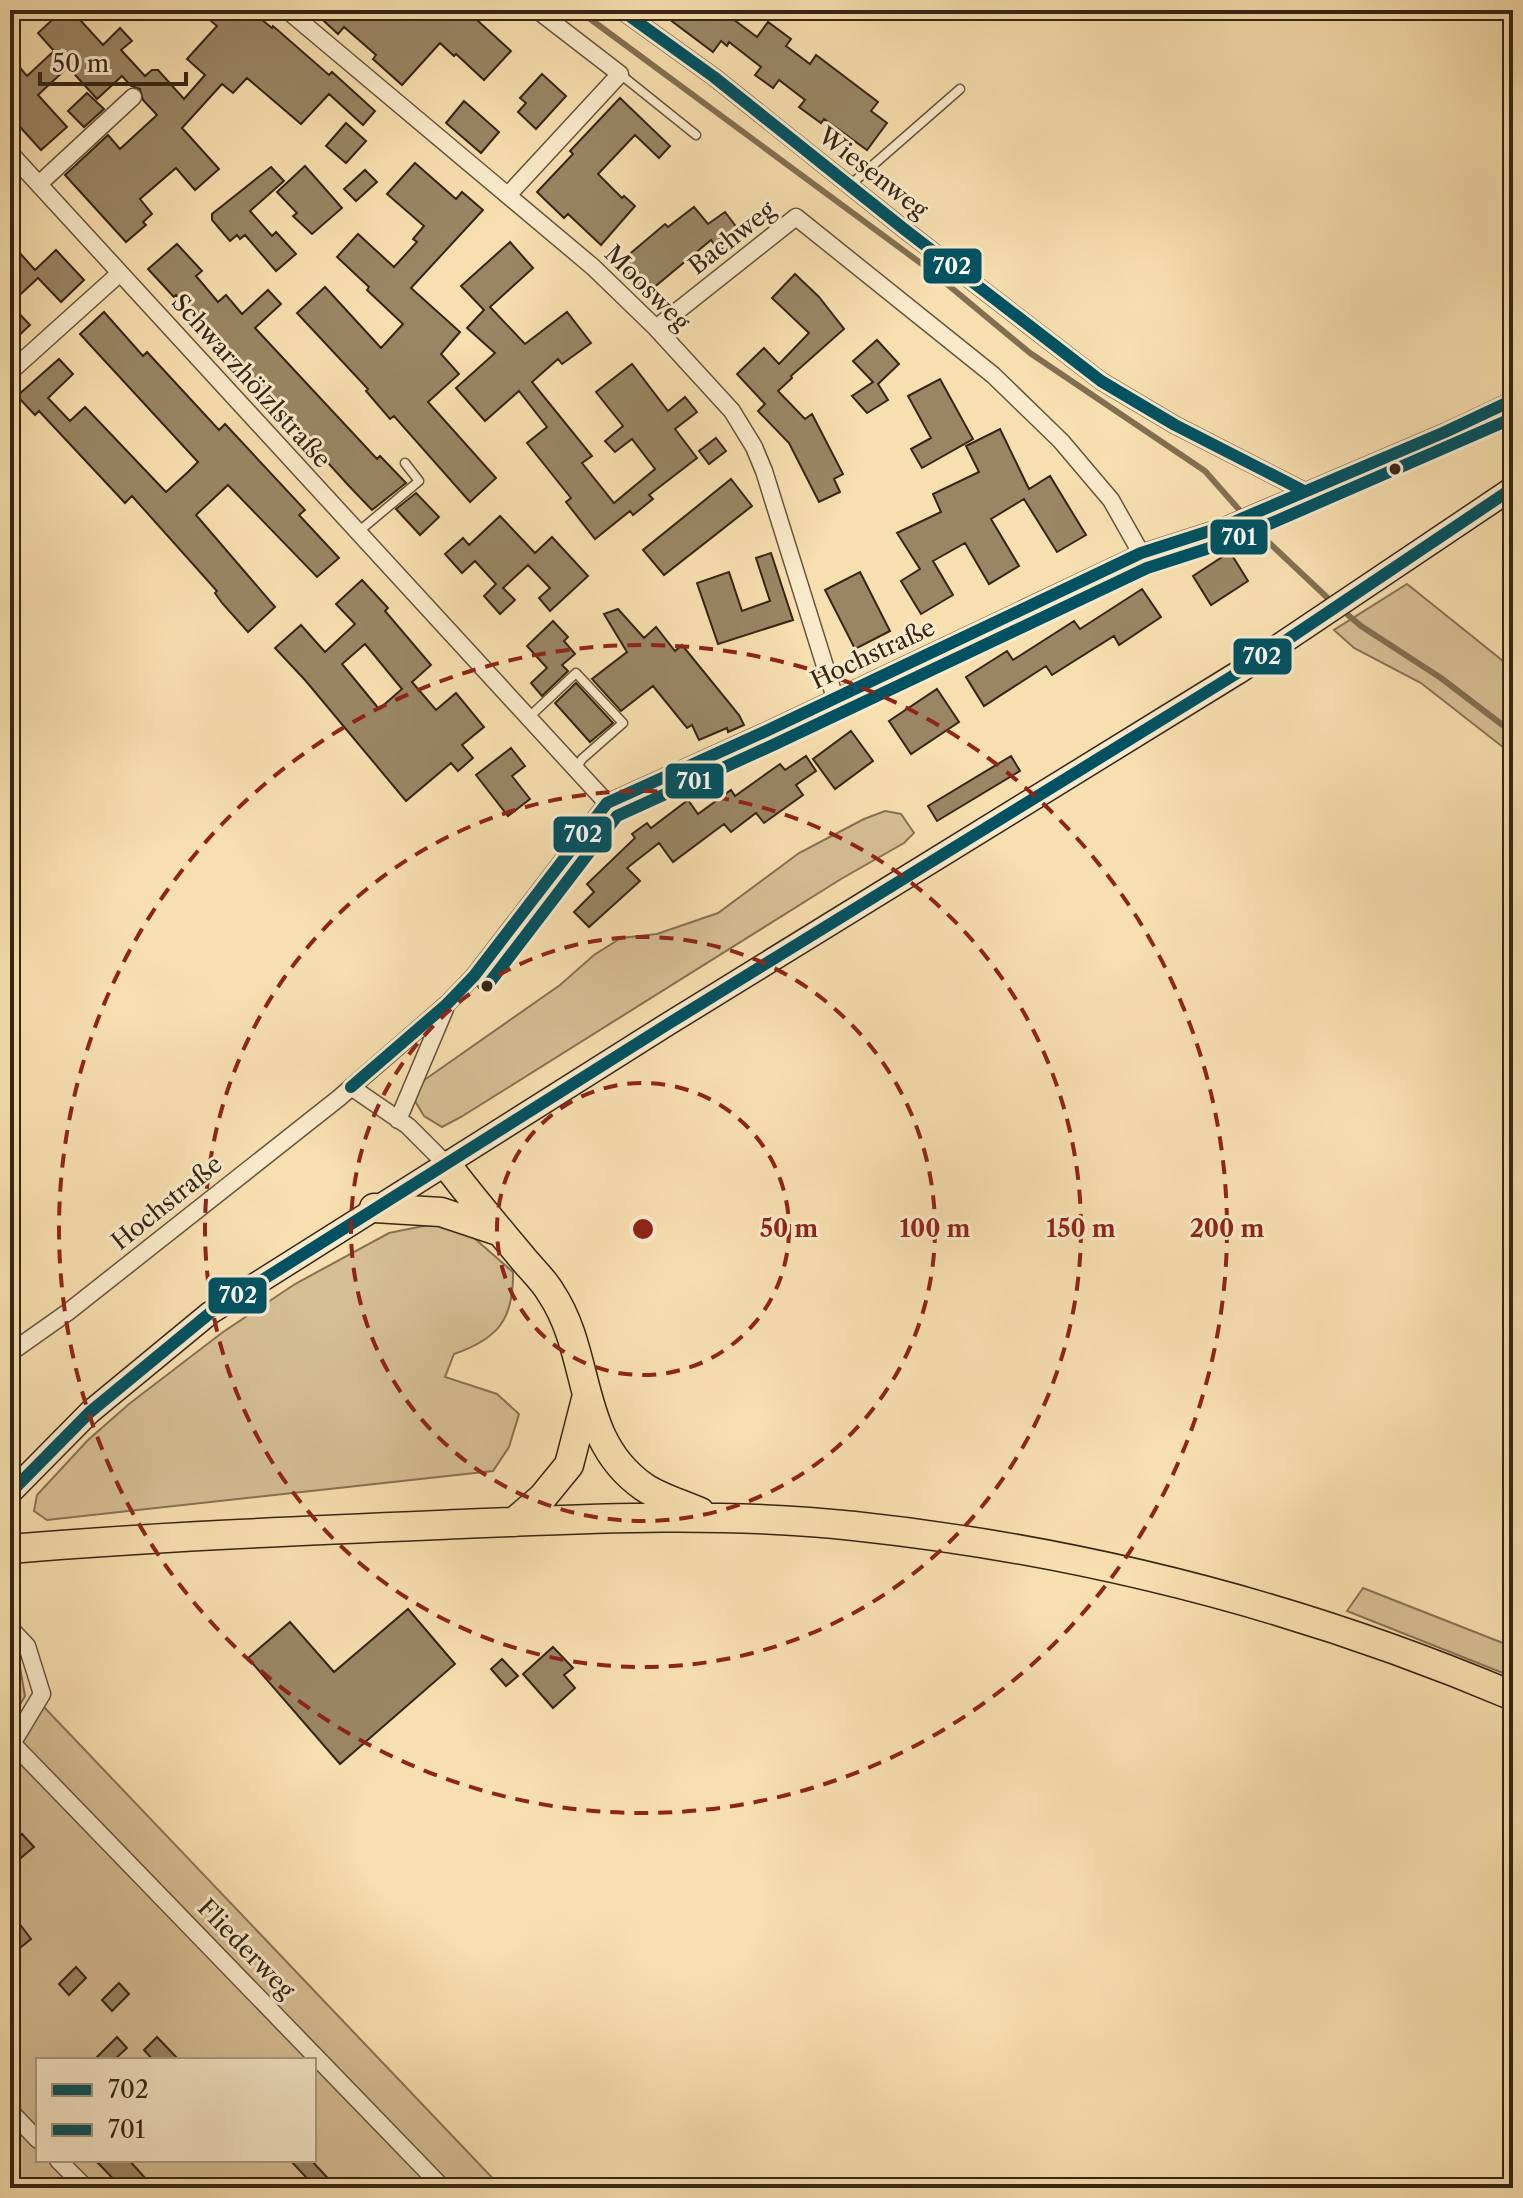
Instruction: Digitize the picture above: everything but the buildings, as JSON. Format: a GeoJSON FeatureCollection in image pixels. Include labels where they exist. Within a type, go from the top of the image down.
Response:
{"type":"FeatureCollection","features":[{"type":"Feature","properties":{"kind":"highway"},"geometry":{"type":"LineString","coordinates":[[447,1165],[551,1293],[574,1343],[586,1399],[602,1441],[622,1469],[647,1489],[715,1518]]}},
{"type":"Feature","properties":{"kind":"highway"},"geometry":{"type":"LineString","coordinates":[[374,1208],[441,1212],[500,1231]]}},
{"type":"Feature","properties":{"kind":"highway"},"geometry":{"type":"LineString","coordinates":[[514,1522],[542,1498],[569,1465],[586,1399]]}},
{"type":"Feature","properties":{"kind":"highway"},"geometry":{"type":"LineString","coordinates":[[10,1549],[116,1540],[652,1516],[852,1525],[1004,1546],[1093,1563],[1272,1609],[1346,1632],[1513,1696]]}},
{"type":"Feature","properties":{"kind":"main road"},"geometry":{"type":"LineString","coordinates":[[10,1493],[90,1412],[210,1313],[668,1024],[1239,672],[1513,488]]}},
{"type":"Feature","properties":{"kind":"street","name":"Moosweg"},"geometry":{"type":"LineString","coordinates":[[287,10],[593,267],[656,328],[732,411],[754,447],[764,471],[835,698]]}},
{"type":"Feature","properties":{"kind":"street"},"geometry":{"type":"LineString","coordinates":[[509,194],[620,74],[537,10]]}},
{"type":"Feature","properties":{"kind":"street","name":"Wiesenweg"},"geometry":{"type":"LineString","coordinates":[[621,10],[714,77],[1101,381],[1175,425],[1304,491]]}},
{"type":"Feature","properties":{"kind":"street"},"geometry":{"type":"LineString","coordinates":[[39,184],[133,97]]}},
{"type":"Feature","properties":{"kind":"street","name":"Schwarzhölzlstraße"},"geometry":{"type":"LineString","coordinates":[[10,153],[607,803]]}},
{"type":"Feature","properties":{"kind":"street","name":"Bachweg"},"geometry":{"type":"LineString","coordinates":[[656,328],[796,217],[993,375],[1049,430],[1111,500],[1141,553]]}},
{"type":"Feature","properties":{"kind":"street"},"geometry":{"type":"LineString","coordinates":[[10,372],[120,273]]}},
{"type":"Feature","properties":{"kind":"street","name":"Hochstraße"},"geometry":{"type":"LineString","coordinates":[[10,1353],[68,1312],[351,1087],[447,1004],[474,976],[607,803],[1141,553],[1222,527],[1513,400]]}},
{"type":"Feature","properties":{"kind":"street"},"geometry":{"type":"LineString","coordinates":[[398,1120],[447,1004]]}},
{"type":"Feature","properties":{"kind":"street"},"geometry":{"type":"LineString","coordinates":[[351,1087],[398,1120],[447,1165]]}},
{"type":"Feature","properties":{"kind":"street"},"geometry":{"type":"LineString","coordinates":[[10,1628],[27,1646],[42,1694],[12,1746]]}},
{"type":"Feature","properties":{"kind":"street","name":"Fliederweg"},"geometry":{"type":"LineString","coordinates":[[12,1746],[443,2188]]}},
{"type":"Feature","properties":{"kind":"street"},"geometry":{"type":"LineString","coordinates":[[10,2111],[36,2138]]}},
{"type":"Feature","properties":{"kind":"street"},"geometry":{"type":"LineString","coordinates":[[60,2162],[86,2188]]}},
{"type":"Feature","properties":{"kind":"lane"},"geometry":{"type":"LineString","coordinates":[[620,74],[696,135]]}},
{"type":"Feature","properties":{"kind":"lane"},"geometry":{"type":"LineString","coordinates":[[849,186],[960,89]]}},
{"type":"Feature","properties":{"kind":"lane"},"geometry":{"type":"LineString","coordinates":[[357,533],[419,481],[405,463]]}},
{"type":"Feature","properties":{"kind":"lane"},"geometry":{"type":"LineString","coordinates":[[528,718],[576,673],[623,723],[582,759],[575,770]]}},
{"type":"Feature","properties":{"kind":"shaded area"},"geometry":{"type":"Polygon","coordinates":[[[1407,584],[1513,669],[1513,755],[1421,683],[1354,648],[1334,630],[1407,584]]]}},
{"type":"Feature","properties":{"kind":"shaded area"},"geometry":{"type":"Polygon","coordinates":[[[885,811],[901,814],[914,833],[904,843],[841,879],[461,1117],[442,1127],[424,1116],[415,1101],[420,1083],[560,985],[594,955],[621,938],[657,934],[718,913],[799,853],[885,811]]]}},
{"type":"Feature","properties":{"kind":"shaded area"},"geometry":{"type":"Polygon","coordinates":[[[438,1223],[473,1237],[513,1272],[510,1303],[500,1325],[482,1341],[454,1354],[445,1377],[497,1394],[519,1414],[509,1447],[493,1471],[47,1520],[34,1511],[37,1495],[88,1440],[129,1404],[223,1332],[295,1284],[389,1233],[438,1223]]]}},
{"type":"Feature","properties":{"kind":"shaded area"},"geometry":{"type":"Polygon","coordinates":[[[1363,1588],[1513,1647],[1513,1677],[1347,1611],[1363,1588]]]}},
{"type":"Feature","properties":{"kind":"shaded area"},"geometry":{"type":"Polygon","coordinates":[[[10,1649],[20,1667],[25,1696],[10,1722],[10,1649]]]}},
{"type":"Feature","properties":{"kind":"shaded area"},"geometry":{"type":"Polygon","coordinates":[[[43,1706],[502,2188],[454,2188],[21,1741],[43,1706]]]}},
{"type":"Feature","properties":{"kind":"shaded area"},"geometry":{"type":"Polygon","coordinates":[[[10,1756],[21,1762],[309,2058],[36,2058],[36,2162],[316,2162],[316,2065],[433,2188],[10,2188],[10,1756]]]}},
{"type":"Feature","properties":{"kind":"waterway"},"geometry":{"type":"LineString","coordinates":[[578,10],[930,270],[1030,353],[1205,471],[1265,539],[1332,602]]}},
{"type":"Feature","properties":{"kind":"waterway"},"geometry":{"type":"LineString","coordinates":[[1341,609],[1361,626],[1441,678],[1513,733]]}},
{"type":"Feature","properties":{"kind":"transit line","name":"702"},"geometry":{"type":"LineString","coordinates":[[621,10],[714,77],[1101,381],[1175,425],[1304,491]]}},
{"type":"Feature","properties":{"kind":"transit line","name":"702"},"geometry":{"type":"LineString","coordinates":[[351,1087],[447,1004],[474,976],[607,803],[1141,553],[1222,527],[1513,400]]}},
{"type":"Feature","properties":{"kind":"transit line","name":"701"},"geometry":{"type":"LineString","coordinates":[[487,986],[617,816],[1147,568],[1228,542],[1513,418]]}},
{"type":"Feature","properties":{"kind":"transit line","name":"702"},"geometry":{"type":"LineString","coordinates":[[10,1493],[90,1412],[210,1313],[668,1024],[1239,672],[1513,488]]}}]}
